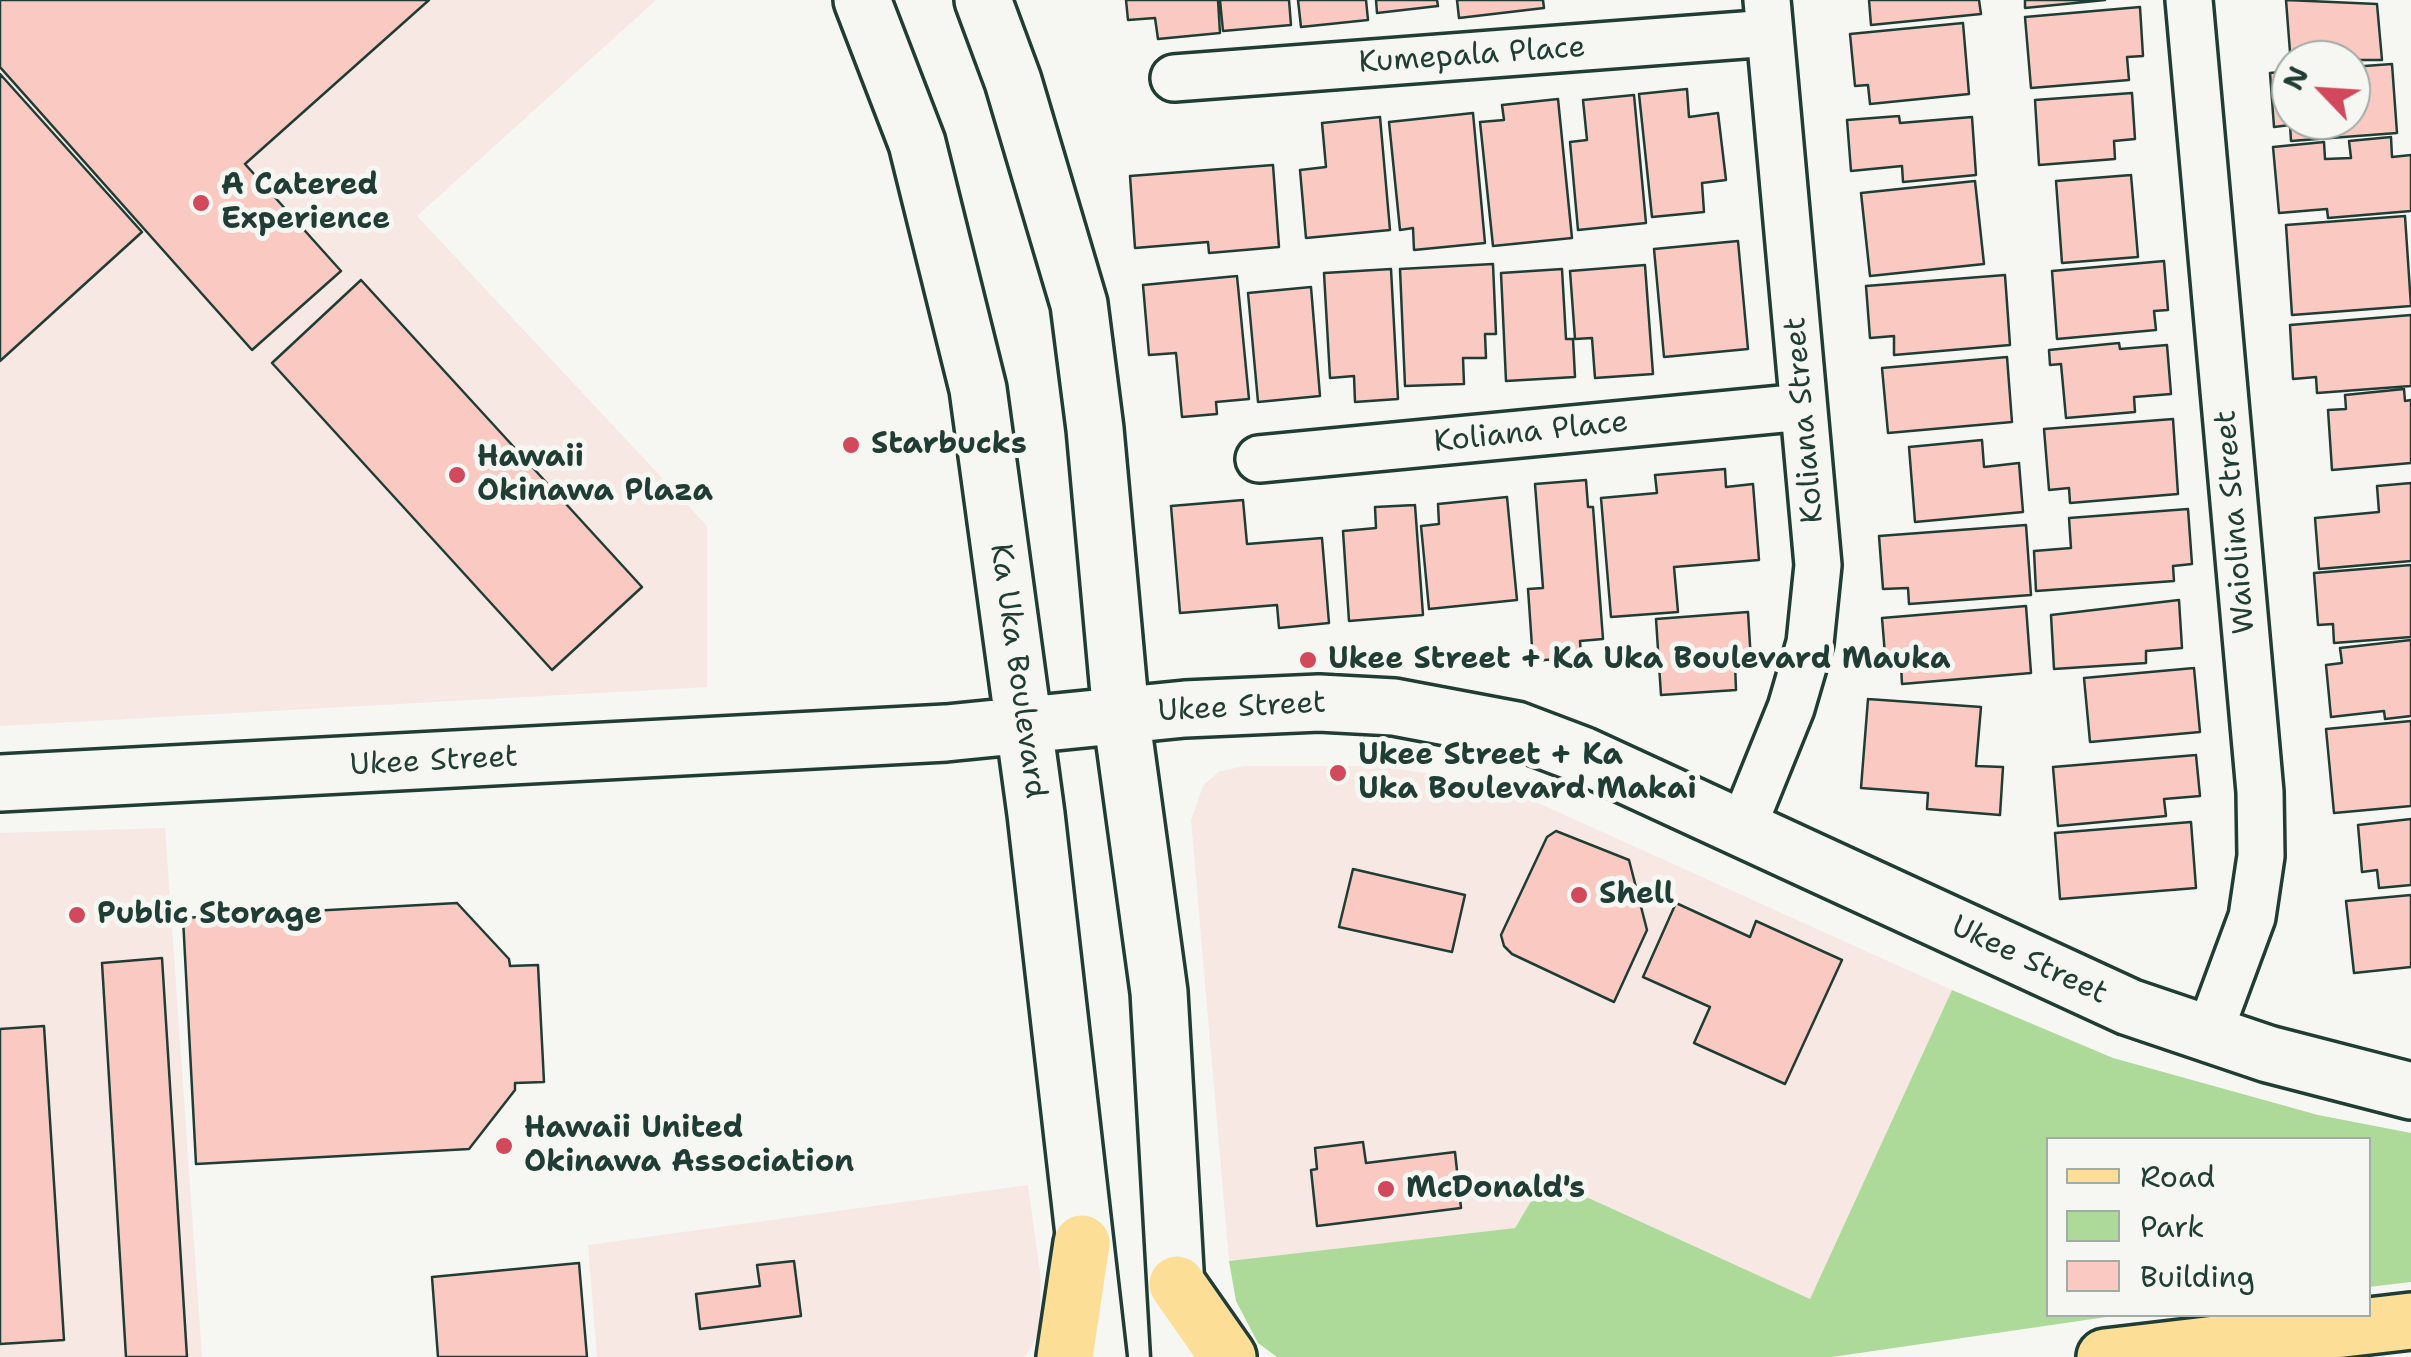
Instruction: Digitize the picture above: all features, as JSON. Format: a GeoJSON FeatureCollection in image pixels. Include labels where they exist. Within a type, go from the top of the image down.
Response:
{"type":"FeatureCollection","features":[{"type":"Feature","properties":{"kind":"main road","name":"Ka Uka Boulevard"},"geometry":{"type":"LineString","coordinates":[[862,0],[917,144],[978,388],[1025,725],[1098,1357]]}},
{"type":"Feature","properties":{"kind":"main road"},"geometry":{"type":"LineString","coordinates":[[984,0],[1013,81],[1079,304],[1095,429],[1120,715],[1159,992],[1180,1357]]}},
{"type":"Feature","properties":{"kind":"main road","name":"Ukee Street"},"geometry":{"type":"LineString","coordinates":[[0,783],[599,754],[1319,703],[1459,716],[1516,730],[1582,755],[2129,1006],[2208,1036],[2411,1091]]}},
{"type":"Feature","properties":{"kind":"main road"},"geometry":{"type":"LineString","coordinates":[[1065,1357],[1082,1243]]}},
{"type":"Feature","properties":{"kind":"main road"},"geometry":{"type":"LineString","coordinates":[[1177,1284],[1228,1357]]}},
{"type":"Feature","properties":{"kind":"main road"},"geometry":{"type":"LineString","coordinates":[[2105,1357],[2411,1322]]}},
{"type":"Feature","properties":{"kind":"street","name":"Waiolina Street"},"geometry":{"type":"LineString","coordinates":[[2189,0],[2260,792],[2261,856],[2252,916],[2208,1036]]}},
{"type":"Feature","properties":{"kind":"street","name":"Kumepala Place"},"geometry":{"type":"LineString","coordinates":[[1174,78],[1769,16]]}},
{"type":"Feature","properties":{"kind":"street","name":"Koliana Street"},"geometry":{"type":"LineString","coordinates":[[1742,829],[1791,708],[1810,643],[1818,565],[1769,16]]}},
{"type":"Feature","properties":{"kind":"street","name":"Koliana Place"},"geometry":{"type":"LineString","coordinates":[[1259,459],[1803,407]]}},
{"type":"Feature","properties":{"kind":"shaded area"},"geometry":{"type":"Polygon","coordinates":[[[0,0],[656,0],[417,216],[707,526],[707,687],[0,726],[0,0]]]}},
{"type":"Feature","properties":{"kind":"shaded area"},"geometry":{"type":"Polygon","coordinates":[[[1244,766],[1379,766],[1496,784],[1952,990],[1810,1299],[1546,1178],[1515,1228],[1229,1261],[1191,820],[1203,786],[1218,772],[1244,766]]]}},
{"type":"Feature","properties":{"kind":"shaded area"},"geometry":{"type":"Polygon","coordinates":[[[165,828],[202,1357],[0,1357],[0,833],[165,828]]]}},
{"type":"Feature","properties":{"kind":"shaded area"},"geometry":{"type":"Polygon","coordinates":[[[1028,1185],[1041,1280],[1039,1334],[1025,1357],[597,1357],[588,1245],[1028,1185]]]}},
{"type":"Feature","properties":{"kind":"green space"},"geometry":{"type":"Polygon","coordinates":[[[1952,990],[2113,1058],[2318,1115],[2411,1133],[2411,1282],[2371,1287],[2371,1137],[2046,1137],[2046,1317],[2106,1317],[1832,1357],[1277,1357],[1258,1343],[1236,1301],[1229,1261],[1515,1228],[1545,1178],[1810,1299],[1952,990]]]}},
{"type":"Feature","properties":{"kind":"building","name":"A Catered Experience"},"geometry":{"type":"Polygon","coordinates":[[[0,0],[429,0],[245,164],[341,271],[252,350],[0,67],[0,0]]]}},
{"type":"Feature","properties":{"kind":"building"},"geometry":{"type":"Polygon","coordinates":[[[1126,0],[1218,0],[1220,33],[1158,39],[1155,18],[1128,20],[1126,0]]]}},
{"type":"Feature","properties":{"kind":"building"},"geometry":{"type":"Polygon","coordinates":[[[1220,0],[1289,0],[1291,25],[1223,31],[1220,0]]]}},
{"type":"Feature","properties":{"kind":"building"},"geometry":{"type":"Polygon","coordinates":[[[1298,0],[1366,0],[1368,20],[1301,27],[1298,0]]]}},
{"type":"Feature","properties":{"kind":"building"},"geometry":{"type":"Polygon","coordinates":[[[1376,0],[1437,0],[1438,6],[1377,13],[1376,0]]]}},
{"type":"Feature","properties":{"kind":"building"},"geometry":{"type":"Polygon","coordinates":[[[1457,0],[1543,0],[1544,8],[1459,18],[1457,0]]]}},
{"type":"Feature","properties":{"kind":"building"},"geometry":{"type":"Polygon","coordinates":[[[1869,0],[1979,0],[1981,14],[1871,25],[1869,0]]]}},
{"type":"Feature","properties":{"kind":"building"},"geometry":{"type":"Polygon","coordinates":[[[2025,0],[2105,0],[2025,8],[2025,0]]]}},
{"type":"Feature","properties":{"kind":"building"},"geometry":{"type":"Polygon","coordinates":[[[2286,0],[2377,4],[2382,60],[2371,60],[2371,40],[2289,40],[2286,0]]]}},
{"type":"Feature","properties":{"kind":"building"},"geometry":{"type":"Polygon","coordinates":[[[2140,7],[2143,56],[2127,57],[2129,80],[2031,88],[2025,17],[2140,7]]]}},
{"type":"Feature","properties":{"kind":"building"},"geometry":{"type":"Polygon","coordinates":[[[1963,23],[1969,94],[1870,104],[1868,85],[1855,86],[1850,34],[1963,23]]]}},
{"type":"Feature","properties":{"kind":"building"},"geometry":{"type":"Polygon","coordinates":[[[2392,64],[2397,133],[2371,135],[2371,66],[2392,64]]]}},
{"type":"Feature","properties":{"kind":"building"},"geometry":{"type":"Polygon","coordinates":[[[0,74],[142,232],[0,361],[0,74]]]}},
{"type":"Feature","properties":{"kind":"building"},"geometry":{"type":"Polygon","coordinates":[[[1687,89],[1689,117],[1718,113],[1726,180],[1702,183],[1704,212],[1652,217],[1639,94],[1687,89]]]}},
{"type":"Feature","properties":{"kind":"building"},"geometry":{"type":"Polygon","coordinates":[[[2132,93],[2135,139],[2114,141],[2115,159],[2039,165],[2035,100],[2132,93]]]}},
{"type":"Feature","properties":{"kind":"building"},"geometry":{"type":"Polygon","coordinates":[[[1634,95],[1646,223],[1578,230],[1570,142],[1587,140],[1583,100],[1634,95]]]}},
{"type":"Feature","properties":{"kind":"building"},"geometry":{"type":"Polygon","coordinates":[[[1558,99],[1572,238],[1493,246],[1480,122],[1504,120],[1502,105],[1558,99]]]}},
{"type":"Feature","properties":{"kind":"building"},"geometry":{"type":"Polygon","coordinates":[[[1473,113],[1485,243],[1414,250],[1413,228],[1400,230],[1389,122],[1473,113]]]}},
{"type":"Feature","properties":{"kind":"building"},"geometry":{"type":"Polygon","coordinates":[[[1899,116],[1900,123],[1972,117],[1976,175],[1903,182],[1902,166],[1851,171],[1847,120],[1899,116]]]}},
{"type":"Feature","properties":{"kind":"building"},"geometry":{"type":"Polygon","coordinates":[[[1380,117],[1390,230],[1306,238],[1300,170],[1326,167],[1322,123],[1380,117]]]}},
{"type":"Feature","properties":{"kind":"building"},"geometry":{"type":"Polygon","coordinates":[[[2391,137],[2392,157],[2411,155],[2411,211],[2328,218],[2327,209],[2279,213],[2273,147],[2324,142],[2325,159],[2351,158],[2349,141],[2391,137]]]}},
{"type":"Feature","properties":{"kind":"building"},"geometry":{"type":"Polygon","coordinates":[[[1273,165],[1279,247],[1209,253],[1208,242],[1135,248],[1130,176],[1273,165]]]}},
{"type":"Feature","properties":{"kind":"building"},"geometry":{"type":"Polygon","coordinates":[[[2131,175],[2138,257],[2062,263],[2056,181],[2131,175]]]}},
{"type":"Feature","properties":{"kind":"building"},"geometry":{"type":"Polygon","coordinates":[[[1975,181],[1984,264],[1870,276],[1861,193],[1975,181]]]}},
{"type":"Feature","properties":{"kind":"building"},"geometry":{"type":"Polygon","coordinates":[[[2405,216],[2411,306],[2292,315],[2286,225],[2405,216]]]}},
{"type":"Feature","properties":{"kind":"building"},"geometry":{"type":"Polygon","coordinates":[[[1738,241],[1748,349],[1664,357],[1654,249],[1738,241]]]}},
{"type":"Feature","properties":{"kind":"building"},"geometry":{"type":"Polygon","coordinates":[[[2164,261],[2168,310],[2154,311],[2156,330],[2057,339],[2052,271],[2164,261]]]}},
{"type":"Feature","properties":{"kind":"building"},"geometry":{"type":"Polygon","coordinates":[[[1493,264],[1496,334],[1485,334],[1486,358],[1463,358],[1464,384],[1405,386],[1400,269],[1493,264]]]}},
{"type":"Feature","properties":{"kind":"building"},"geometry":{"type":"Polygon","coordinates":[[[1645,265],[1653,374],[1595,378],[1592,338],[1575,339],[1570,271],[1645,265]]]}},
{"type":"Feature","properties":{"kind":"building"},"geometry":{"type":"Polygon","coordinates":[[[1391,269],[1398,399],[1355,402],[1354,376],[1330,378],[1324,273],[1391,269]]]}},
{"type":"Feature","properties":{"kind":"building"},"geometry":{"type":"Polygon","coordinates":[[[1562,269],[1566,339],[1573,339],[1575,377],[1506,381],[1501,273],[1562,269]]]}},
{"type":"Feature","properties":{"kind":"building"},"geometry":{"type":"Polygon","coordinates":[[[2005,275],[2010,345],[1894,355],[1894,336],[1870,338],[1866,286],[2005,275]]]}},
{"type":"Feature","properties":{"kind":"building"},"geometry":{"type":"Polygon","coordinates":[[[1237,276],[1249,399],[1216,402],[1217,414],[1182,417],[1176,353],[1149,355],[1143,285],[1237,276]]]}},
{"type":"Feature","properties":{"kind":"building","name":"Hawaii Okinawa Plaza"},"geometry":{"type":"Polygon","coordinates":[[[361,280],[642,587],[552,670],[272,363],[361,280]]]}},
{"type":"Feature","properties":{"kind":"building"},"geometry":{"type":"Polygon","coordinates":[[[1311,287],[1320,396],[1258,402],[1248,293],[1311,287]]]}},
{"type":"Feature","properties":{"kind":"building"},"geometry":{"type":"Polygon","coordinates":[[[2411,315],[2411,386],[2317,393],[2316,377],[2293,379],[2290,325],[2411,315]]]}},
{"type":"Feature","properties":{"kind":"building"},"geometry":{"type":"Polygon","coordinates":[[[2119,343],[2120,349],[2167,345],[2171,394],[2134,397],[2135,412],[2066,418],[2061,364],[2050,365],[2049,350],[2119,343]]]}},
{"type":"Feature","properties":{"kind":"building"},"geometry":{"type":"Polygon","coordinates":[[[2007,357],[2012,422],[1888,433],[1882,368],[2007,357]]]}},
{"type":"Feature","properties":{"kind":"building"},"geometry":{"type":"Polygon","coordinates":[[[2404,389],[2405,401],[2411,400],[2411,463],[2332,470],[2328,410],[2346,409],[2345,395],[2404,389]]]}},
{"type":"Feature","properties":{"kind":"building"},"geometry":{"type":"Polygon","coordinates":[[[2173,419],[2178,494],[2070,503],[2069,488],[2049,490],[2044,429],[2173,419]]]}},
{"type":"Feature","properties":{"kind":"building"},"geometry":{"type":"Polygon","coordinates":[[[1982,440],[1984,467],[2019,463],[2023,512],[1915,522],[1909,447],[1982,440]]]}},
{"type":"Feature","properties":{"kind":"building"},"geometry":{"type":"Polygon","coordinates":[[[1725,469],[1726,487],[1753,484],[1759,560],[1674,567],[1678,612],[1611,617],[1601,498],[1657,493],[1655,475],[1725,469]]]}},
{"type":"Feature","properties":{"kind":"building"},"geometry":{"type":"Polygon","coordinates":[[[1586,480],[1588,507],[1593,507],[1603,639],[1580,641],[1581,657],[1533,661],[1528,589],[1543,588],[1535,484],[1586,480]]]}},
{"type":"Feature","properties":{"kind":"building"},"geometry":{"type":"Polygon","coordinates":[[[2411,483],[2411,561],[2319,569],[2315,518],[2379,512],[2377,486],[2411,483]]]}},
{"type":"Feature","properties":{"kind":"building"},"geometry":{"type":"Polygon","coordinates":[[[1507,497],[1517,600],[1429,609],[1421,526],[1439,524],[1438,504],[1507,497]]]}},
{"type":"Feature","properties":{"kind":"building"},"geometry":{"type":"Polygon","coordinates":[[[1243,500],[1247,544],[1322,538],[1329,623],[1279,628],[1277,605],[1180,613],[1171,506],[1243,500]]]}},
{"type":"Feature","properties":{"kind":"building"},"geometry":{"type":"Polygon","coordinates":[[[1415,505],[1423,615],[1349,621],[1343,531],[1376,528],[1375,507],[1415,505]]]}},
{"type":"Feature","properties":{"kind":"building"},"geometry":{"type":"Polygon","coordinates":[[[2188,509],[2192,564],[2173,566],[2174,581],[2036,591],[2034,551],[2071,548],[2069,518],[2188,509]]]}},
{"type":"Feature","properties":{"kind":"building"},"geometry":{"type":"Polygon","coordinates":[[[2026,525],[2031,595],[1909,604],[1908,588],[1883,589],[1879,536],[2026,525]]]}},
{"type":"Feature","properties":{"kind":"building"},"geometry":{"type":"Polygon","coordinates":[[[2411,565],[2411,637],[2334,643],[2333,624],[2318,625],[2314,573],[2411,565]]]}},
{"type":"Feature","properties":{"kind":"building"},"geometry":{"type":"Polygon","coordinates":[[[2179,600],[2182,648],[2146,651],[2146,663],[2054,669],[2051,615],[2179,600]]]}},
{"type":"Feature","properties":{"kind":"building"},"geometry":{"type":"Polygon","coordinates":[[[2026,606],[2031,673],[1902,684],[1901,665],[1886,667],[1882,618],[2026,606]]]}},
{"type":"Feature","properties":{"kind":"building"},"geometry":{"type":"Polygon","coordinates":[[[1748,612],[1751,661],[1735,663],[1736,690],[1661,695],[1656,619],[1748,612]]]}},
{"type":"Feature","properties":{"kind":"building"},"geometry":{"type":"Polygon","coordinates":[[[2411,640],[2411,716],[2385,719],[2384,711],[2331,717],[2326,665],[2342,663],[2340,648],[2411,640]]]}},
{"type":"Feature","properties":{"kind":"building"},"geometry":{"type":"Polygon","coordinates":[[[2194,668],[2200,732],[2090,742],[2084,678],[2194,668]]]}},
{"type":"Feature","properties":{"kind":"building"},"geometry":{"type":"Polygon","coordinates":[[[1868,699],[1981,707],[1976,766],[2003,767],[2000,815],[1927,809],[1928,793],[1861,788],[1868,699]]]}},
{"type":"Feature","properties":{"kind":"building"},"geometry":{"type":"Polygon","coordinates":[[[2411,721],[2411,806],[2334,813],[2326,729],[2411,721]]]}},
{"type":"Feature","properties":{"kind":"building"},"geometry":{"type":"Polygon","coordinates":[[[2196,755],[2200,796],[2164,799],[2166,816],[2058,826],[2053,767],[2196,755]]]}},
{"type":"Feature","properties":{"kind":"building"},"geometry":{"type":"Polygon","coordinates":[[[2411,819],[2411,885],[2379,888],[2377,870],[2362,872],[2358,825],[2411,819]]]}},
{"type":"Feature","properties":{"kind":"building"},"geometry":{"type":"Polygon","coordinates":[[[2191,822],[2196,888],[2060,899],[2055,833],[2191,822]]]}},
{"type":"Feature","properties":{"kind":"building","name":"Shell"},"geometry":{"type":"Polygon","coordinates":[[[1556,831],[1629,860],[1647,930],[1614,1002],[1512,954],[1504,946],[1501,935],[1547,837],[1556,831]]]}},
{"type":"Feature","properties":{"kind":"building"},"geometry":{"type":"Polygon","coordinates":[[[1353,869],[1465,895],[1452,952],[1339,927],[1353,869]]]}},
{"type":"Feature","properties":{"kind":"building"},"geometry":{"type":"Polygon","coordinates":[[[2411,895],[2411,967],[2354,973],[2346,901],[2411,895]]]}},
{"type":"Feature","properties":{"kind":"building"},"geometry":{"type":"Polygon","coordinates":[[[457,903],[509,959],[510,966],[538,965],[544,1082],[515,1083],[515,1090],[469,1149],[196,1164],[183,918],[457,903]]]}},
{"type":"Feature","properties":{"kind":"building"},"geometry":{"type":"Polygon","coordinates":[[[1676,903],[1750,937],[1756,921],[1842,960],[1785,1084],[1694,1043],[1710,1007],[1643,977],[1676,903]]]}},
{"type":"Feature","properties":{"kind":"building"},"geometry":{"type":"Polygon","coordinates":[[[162,958],[187,1357],[126,1357],[102,963],[162,958]]]}},
{"type":"Feature","properties":{"kind":"building"},"geometry":{"type":"Polygon","coordinates":[[[44,1026],[64,1340],[0,1344],[0,1029],[44,1026]]]}},
{"type":"Feature","properties":{"kind":"building","name":"McDonald's"},"geometry":{"type":"Polygon","coordinates":[[[1363,1142],[1366,1163],[1455,1152],[1461,1208],[1317,1226],[1311,1170],[1317,1169],[1315,1148],[1363,1142]]]}},
{"type":"Feature","properties":{"kind":"building"},"geometry":{"type":"Polygon","coordinates":[[[794,1261],[801,1316],[700,1329],[696,1294],[760,1286],[757,1265],[794,1261]]]}},
{"type":"Feature","properties":{"kind":"building"},"geometry":{"type":"Polygon","coordinates":[[[579,1263],[587,1357],[438,1357],[432,1277],[579,1263]]]}},
{"type":"Feature","properties":{"kind":"place","name":"A Catered Experience"},"geometry":{"type":"Point","coordinates":[201,203]}},
{"type":"Feature","properties":{"kind":"place","name":"Starbucks"},"geometry":{"type":"Point","coordinates":[851,445]}},
{"type":"Feature","properties":{"kind":"place","name":"Hawaii Okinawa Plaza"},"geometry":{"type":"Point","coordinates":[457,475]}},
{"type":"Feature","properties":{"kind":"place","name":"Ukee Street + Ka Uka Boulevard Mauka"},"geometry":{"type":"Point","coordinates":[1308,660]}},
{"type":"Feature","properties":{"kind":"place","name":"Ukee Street + Ka Uka Boulevard Makai"},"geometry":{"type":"Point","coordinates":[1338,773]}},
{"type":"Feature","properties":{"kind":"place","name":"Shell"},"geometry":{"type":"Point","coordinates":[1579,895]}},
{"type":"Feature","properties":{"kind":"place","name":"Public Storage"},"geometry":{"type":"Point","coordinates":[77,915]}},
{"type":"Feature","properties":{"kind":"place","name":"Hawaii United Okinawa Association"},"geometry":{"type":"Point","coordinates":[504,1146]}},
{"type":"Feature","properties":{"kind":"place","name":"McDonald's"},"geometry":{"type":"Point","coordinates":[1386,1189]}}]}
